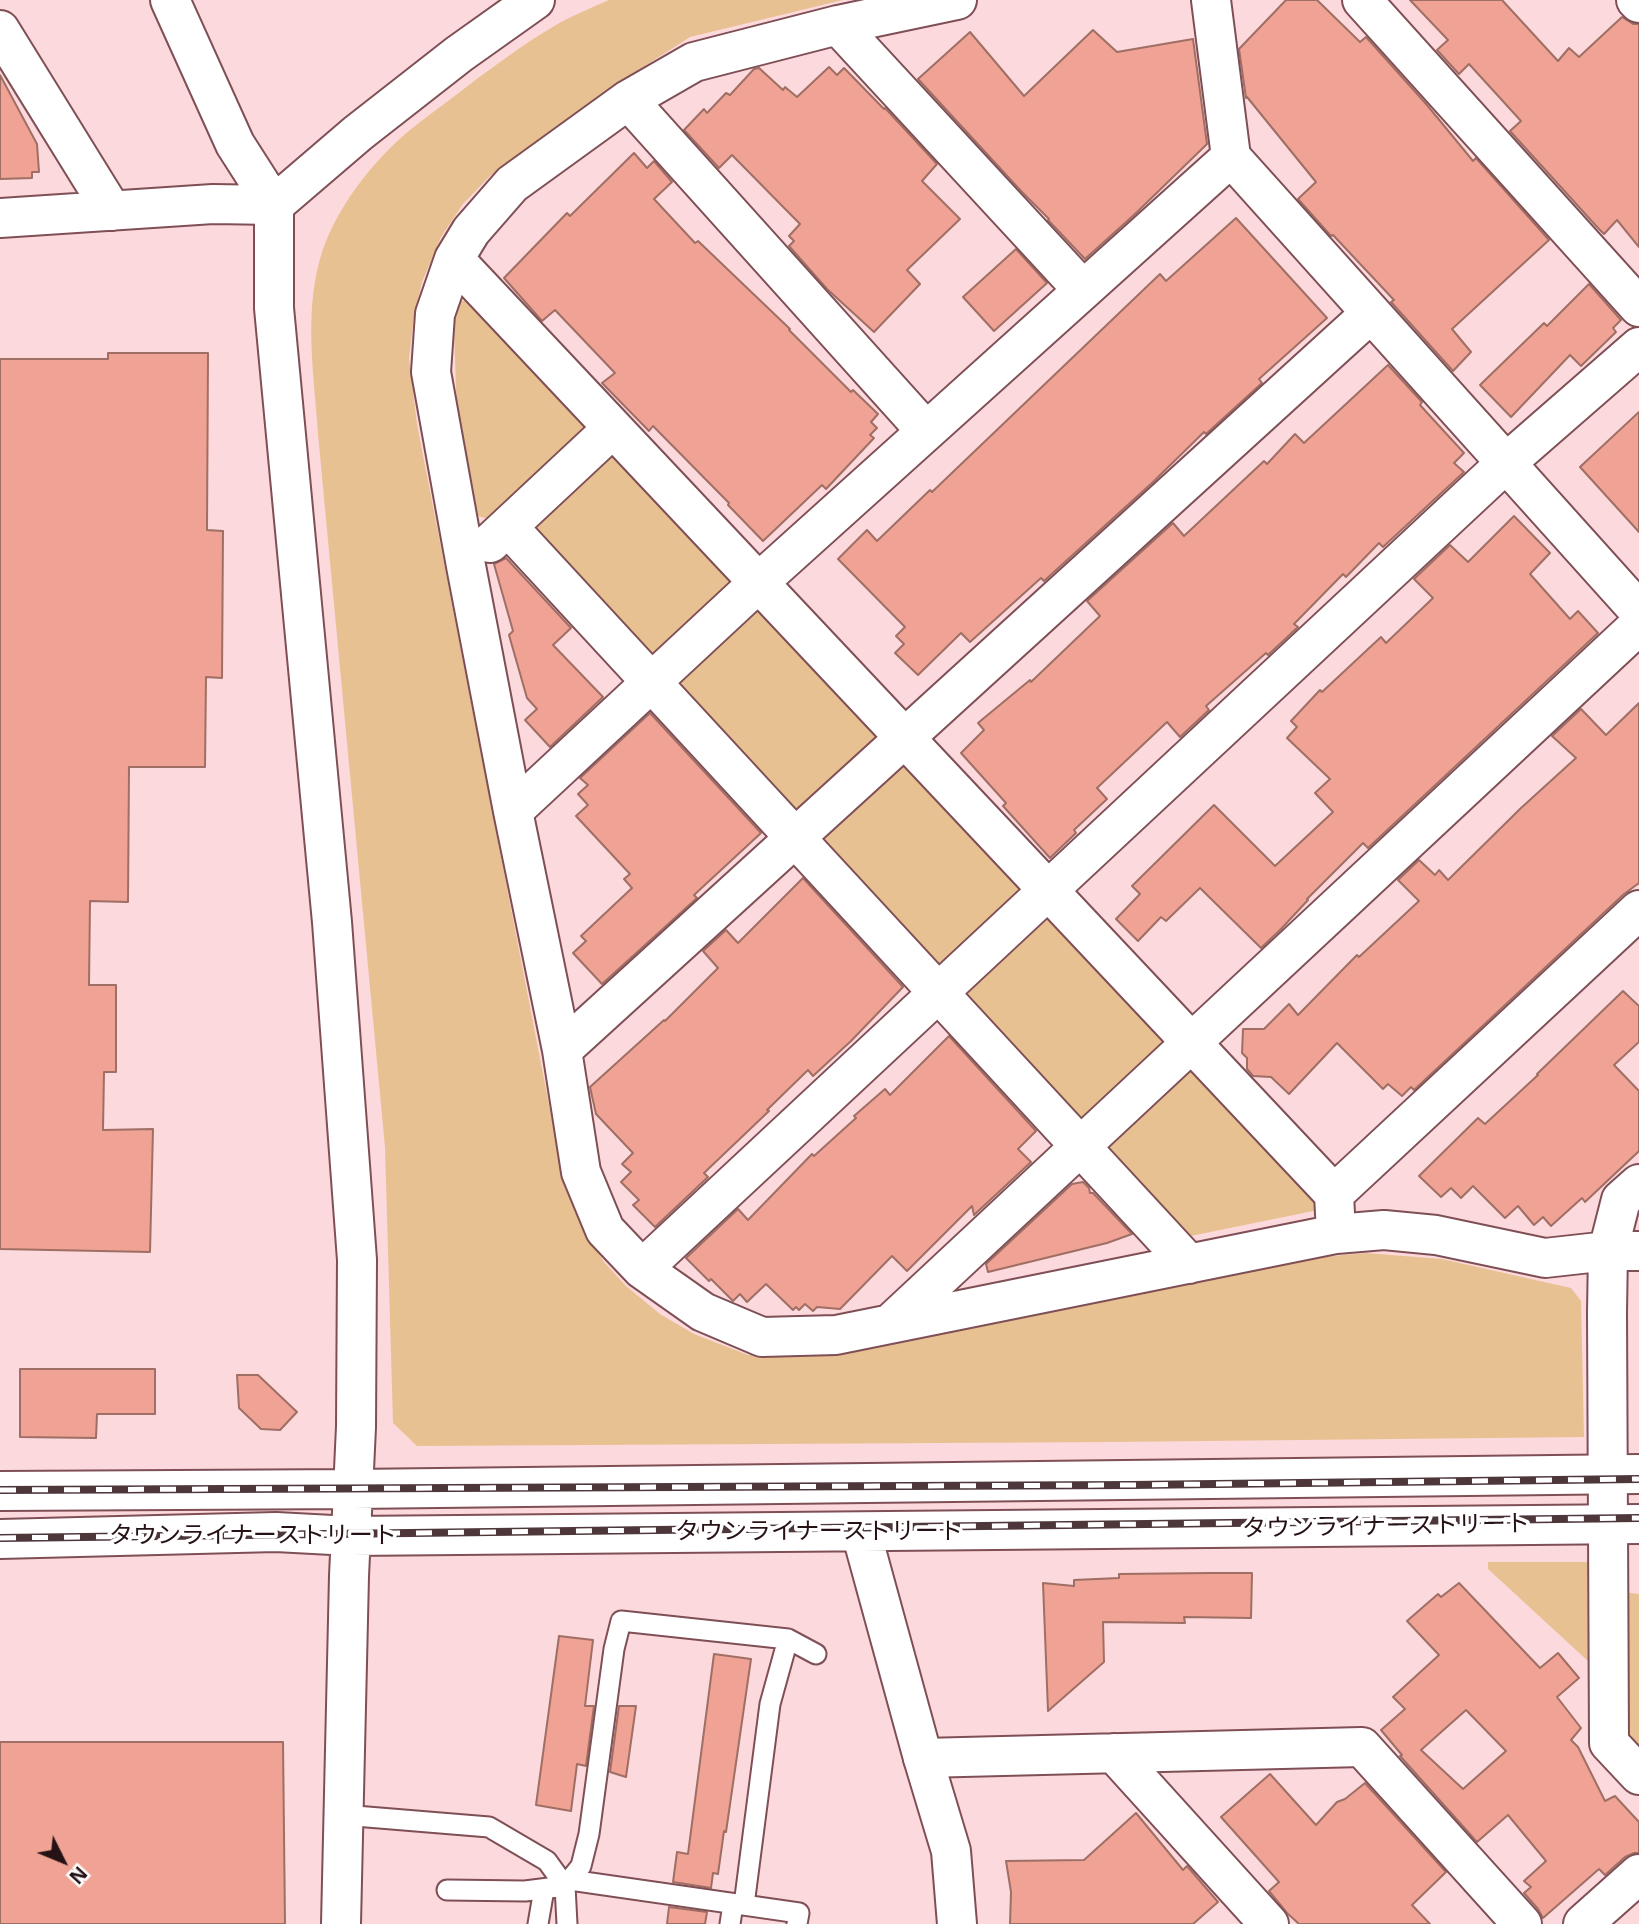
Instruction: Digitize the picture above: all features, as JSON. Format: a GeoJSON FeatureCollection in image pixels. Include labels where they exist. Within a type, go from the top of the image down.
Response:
{"type":"FeatureCollection","features":[{"type":"Feature","properties":{"kind":"street"},"geometry":{"type":"LineString","coordinates":[[170,0],[235,144],[274,205],[274,308],[332,922],[357,1260],[356,1427],[341,1924]]}},
{"type":"Feature","properties":{"kind":"street"},"geometry":{"type":"LineString","coordinates":[[0,218],[213,204],[274,205],[358,132],[459,54],[535,0]]}},
{"type":"Feature","properties":{"kind":"street"},"geometry":{"type":"LineString","coordinates":[[957,0],[838,25],[694,62],[628,100],[512,184],[471,231],[454,259],[435,314],[431,372],[466,566],[562,1050],[581,1171],[605,1230],[642,1269],[703,1312],[762,1337],[836,1335],[1336,1234],[1384,1230],[1436,1235],[1545,1258],[1624,1251]]}},
{"type":"Feature","properties":{"kind":"street"},"geometry":{"type":"LineString","coordinates":[[1211,0],[1231,157],[1639,611]]}},
{"type":"Feature","properties":{"kind":"street"},"geometry":{"type":"LineString","coordinates":[[1363,0],[1639,307]]}},
{"type":"Feature","properties":{"kind":"street"},"geometry":{"type":"LineString","coordinates":[[838,25],[1083,290]]}},
{"type":"Feature","properties":{"kind":"street"},"geometry":{"type":"LineString","coordinates":[[0,30],[113,211]]}},
{"type":"Feature","properties":{"kind":"street"},"geometry":{"type":"LineString","coordinates":[[628,100],[926,431]]}},
{"type":"Feature","properties":{"kind":"street"},"geometry":{"type":"LineString","coordinates":[[513,811],[758,583],[1231,157]]}},
{"type":"Feature","properties":{"kind":"street"},"geometry":{"type":"LineString","coordinates":[[454,259],[1334,1194],[1336,1234]]}},
{"type":"Feature","properties":{"kind":"street"},"geometry":{"type":"LineString","coordinates":[[562,1050],[1371,313]]}},
{"type":"Feature","properties":{"kind":"street"},"geometry":{"type":"LineString","coordinates":[[642,1269],[1506,463],[1639,347]]}},
{"type":"Feature","properties":{"kind":"street"},"geometry":{"type":"LineString","coordinates":[[466,566],[613,428]]}},
{"type":"Feature","properties":{"kind":"street"},"geometry":{"type":"LineString","coordinates":[[508,527],[1189,1264]]}},
{"type":"Feature","properties":{"kind":"street"},"geometry":{"type":"LineString","coordinates":[[890,1324],[1639,625]]}},
{"type":"Feature","properties":{"kind":"street"},"geometry":{"type":"LineString","coordinates":[[1334,1194],[1639,910]]}},
{"type":"Feature","properties":{"kind":"street"},"geometry":{"type":"LineString","coordinates":[[1639,1184],[1621,1200],[1624,1251],[1624,1524],[1609,1743],[1639,1775]]}},
{"type":"Feature","properties":{"kind":"street","name":"タウンライナーストリート"},"geometry":{"type":"LineString","coordinates":[[0,1491],[1623,1475]]}},
{"type":"Feature","properties":{"kind":"street","name":"タウンライナーストリート"},"geometry":{"type":"LineString","coordinates":[[0,1539],[276,1532],[351,1536],[1624,1524]]}},
{"type":"Feature","properties":{"kind":"street"},"geometry":{"type":"LineString","coordinates":[[861,1532],[951,1851],[957,1924]]}},
{"type":"Feature","properties":{"kind":"street"},"geometry":{"type":"LineString","coordinates":[[923,1758],[1362,1747],[1522,1924]]}},
{"type":"Feature","properties":{"kind":"street"},"geometry":{"type":"LineString","coordinates":[[1114,1753],[1269,1924]]}},
{"type":"Feature","properties":{"kind":"street"},"geometry":{"type":"LineString","coordinates":[[1583,1924],[1639,1874]]}},
{"type":"Feature","properties":{"kind":"lane"},"geometry":{"type":"LineString","coordinates":[[567,1924],[567,1883],[581,1866],[589,1834],[614,1648],[621,1621],[788,1639],[816,1654]]}},
{"type":"Feature","properties":{"kind":"lane"},"geometry":{"type":"LineString","coordinates":[[730,1924],[739,1905],[770,1704],[788,1639]]}},
{"type":"Feature","properties":{"kind":"lane"},"geometry":{"type":"LineString","coordinates":[[343,1815],[489,1828],[547,1861],[567,1883]]}},
{"type":"Feature","properties":{"kind":"lane"},"geometry":{"type":"LineString","coordinates":[[447,1890],[525,1891],[567,1883],[799,1913],[797,1924]]}},
{"type":"Feature","properties":{"kind":"lane"},"geometry":{"type":"LineString","coordinates":[[538,1924],[544,1889]]}},
{"type":"Feature","properties":{"kind":"shaded area"},"geometry":{"type":"Polygon","coordinates":[[[609,0],[843,0],[690,37],[623,80],[491,175],[463,204],[441,237],[422,282],[414,317],[409,358],[417,424],[564,1182],[586,1233],[604,1262],[626,1286],[660,1314],[694,1334],[748,1355],[835,1356],[1310,1258],[1366,1253],[1442,1259],[1571,1288],[1581,1301],[1584,1437],[417,1446],[393,1423],[385,1147],[314,390],[311,324],[315,281],[334,223],[368,172],[396,143],[420,122],[533,39],[567,19],[609,0]]]}},
{"type":"Feature","properties":{"kind":"shaded area"},"geometry":{"type":"Polygon","coordinates":[[[453,301],[475,301],[588,429],[490,520],[476,515],[457,415],[453,301]]]}},
{"type":"Feature","properties":{"kind":"shaded area"},"geometry":{"type":"Polygon","coordinates":[[[605,452],[620,452],[739,577],[647,664],[518,528],[605,452]]]}},
{"type":"Feature","properties":{"kind":"shaded area"},"geometry":{"type":"Polygon","coordinates":[[[747,606],[769,609],[879,725],[876,742],[792,819],[660,683],[747,606]]]}},
{"type":"Feature","properties":{"kind":"shaded area"},"geometry":{"type":"Polygon","coordinates":[[[893,761],[913,761],[1022,884],[1013,906],[938,974],[810,839],[893,761]]]}},
{"type":"Feature","properties":{"kind":"shaded area"},"geometry":{"type":"Polygon","coordinates":[[[1038,911],[1055,915],[1163,1035],[1161,1049],[1076,1128],[949,993],[1038,911]]]}},
{"type":"Feature","properties":{"kind":"shaded area"},"geometry":{"type":"Polygon","coordinates":[[[1184,1065],[1197,1067],[1323,1209],[1181,1238],[1094,1147],[1184,1065]]]}},
{"type":"Feature","properties":{"kind":"shaded area"},"geometry":{"type":"Polygon","coordinates":[[[1488,1562],[1589,1562],[1589,1662],[1488,1569],[1488,1562]]]}},
{"type":"Feature","properties":{"kind":"shaded area"},"geometry":{"type":"Polygon","coordinates":[[[1623,1592],[1639,1594],[1639,1750],[1624,1733],[1623,1592]]]}},
{"type":"Feature","properties":{"kind":"building"},"geometry":{"type":"Polygon","coordinates":[[[1286,0],[1317,0],[1360,42],[1366,37],[1473,161],[1476,158],[1549,240],[1452,329],[1471,352],[1453,371],[1391,302],[1394,300],[1298,199],[1316,182],[1246,98],[1239,49],[1286,0]]]}},
{"type":"Feature","properties":{"kind":"building"},"geometry":{"type":"Polygon","coordinates":[[[1410,0],[1502,0],[1558,61],[1569,48],[1579,57],[1622,17],[1633,24],[1639,24],[1639,247],[1617,220],[1604,234],[1598,228],[1510,131],[1521,121],[1469,64],[1459,74],[1437,50],[1448,40],[1410,0]]]}},
{"type":"Feature","properties":{"kind":"building"},"geometry":{"type":"Polygon","coordinates":[[[1093,30],[1117,52],[1193,39],[1207,144],[1085,259],[918,79],[970,32],[1024,96],[1093,30]]]}},
{"type":"Feature","properties":{"kind":"building"},"geometry":{"type":"Polygon","coordinates":[[[829,67],[837,75],[844,68],[937,164],[922,181],[960,219],[907,270],[920,284],[874,332],[827,289],[789,246],[794,241],[789,236],[800,224],[732,155],[719,168],[684,130],[704,109],[707,113],[726,93],[730,95],[754,69],[759,68],[783,90],[785,87],[797,97],[829,67]]]}},
{"type":"Feature","properties":{"kind":"building"},"geometry":{"type":"Polygon","coordinates":[[[0,75],[37,144],[39,172],[32,172],[32,178],[0,179],[0,75]]]}},
{"type":"Feature","properties":{"kind":"building"},"geometry":{"type":"Polygon","coordinates":[[[634,153],[647,168],[654,161],[672,182],[654,199],[695,243],[698,241],[851,392],[853,390],[878,414],[871,422],[877,428],[870,435],[874,438],[826,489],[822,485],[763,541],[653,426],[649,431],[602,383],[615,373],[555,310],[542,321],[504,278],[567,213],[570,216],[634,153]]]}},
{"type":"Feature","properties":{"kind":"building"},"geometry":{"type":"Polygon","coordinates":[[[1236,218],[1327,318],[1259,379],[1262,383],[1206,434],[1204,432],[1044,581],[1041,578],[970,642],[961,633],[918,675],[895,653],[904,644],[896,636],[905,627],[838,559],[867,530],[877,541],[930,490],[932,492],[1160,274],[1166,281],[1236,218]]]}},
{"type":"Feature","properties":{"kind":"building"},"geometry":{"type":"Polygon","coordinates":[[[1016,249],[1047,283],[994,331],[963,297],[1016,249]]]}},
{"type":"Feature","properties":{"kind":"building"},"geometry":{"type":"Polygon","coordinates":[[[1589,284],[1621,320],[1613,328],[1616,332],[1581,366],[1570,355],[1511,417],[1480,385],[1544,323],[1547,326],[1589,284]]]}},
{"type":"Feature","properties":{"kind":"building"},"geometry":{"type":"Polygon","coordinates":[[[108,353],[208,353],[207,530],[223,531],[222,678],[206,677],[205,767],[129,767],[128,902],[90,901],[89,985],[116,985],[116,1072],[104,1072],[103,1130],[153,1129],[150,1252],[0,1249],[0,359],[108,359],[108,353]]]}},
{"type":"Feature","properties":{"kind":"building"},"geometry":{"type":"Polygon","coordinates":[[[1388,365],[1464,453],[1454,463],[1464,472],[1383,547],[1379,543],[1346,577],[1343,574],[1294,624],[1298,627],[1206,706],[1209,710],[1180,737],[1167,722],[1097,788],[1107,799],[1074,830],[1076,833],[1050,858],[1003,806],[1006,803],[961,753],[984,730],[978,723],[1030,680],[1031,682],[1100,616],[1087,601],[1173,523],[1184,536],[1264,461],[1267,464],[1295,434],[1304,443],[1388,365]]]}},
{"type":"Feature","properties":{"kind":"building"},"geometry":{"type":"Polygon","coordinates":[[[1639,412],[1639,532],[1580,467],[1639,412]]]}},
{"type":"Feature","properties":{"kind":"building"},"geometry":{"type":"Polygon","coordinates":[[[1514,516],[1550,553],[1530,574],[1570,619],[1578,611],[1598,633],[1368,848],[1363,843],[1261,948],[1200,888],[1166,921],[1161,917],[1138,941],[1116,919],[1140,894],[1132,886],[1214,805],[1275,866],[1333,812],[1315,793],[1330,779],[1287,738],[1297,727],[1291,721],[1320,690],[1322,692],[1381,637],[1386,643],[1433,598],[1414,579],[1450,545],[1468,562],[1514,516]]]}},
{"type":"Feature","properties":{"kind":"building"},"geometry":{"type":"Polygon","coordinates":[[[506,558],[571,628],[553,645],[603,697],[550,747],[525,720],[537,709],[527,698],[509,635],[513,631],[494,564],[506,558]]]}},
{"type":"Feature","properties":{"kind":"building"},"geometry":{"type":"Polygon","coordinates":[[[1639,703],[1639,883],[1414,1090],[1411,1087],[1402,1096],[1388,1084],[1383,1089],[1337,1043],[1289,1094],[1271,1077],[1253,1076],[1247,1069],[1247,1058],[1242,1053],[1243,1029],[1264,1029],[1289,1004],[1298,1015],[1357,955],[1359,957],[1419,901],[1398,880],[1419,860],[1435,875],[1439,870],[1448,880],[1576,758],[1552,736],[1581,709],[1606,735],[1639,703]]]}},
{"type":"Feature","properties":{"kind":"building"},"geometry":{"type":"Polygon","coordinates":[[[650,713],[761,833],[694,895],[697,898],[602,984],[573,953],[586,941],[581,936],[632,888],[624,879],[630,874],[576,816],[588,805],[578,794],[588,785],[580,778],[650,713]]]}},
{"type":"Feature","properties":{"kind":"building"},"geometry":{"type":"Polygon","coordinates":[[[803,878],[903,987],[813,1076],[808,1070],[704,1173],[708,1177],[655,1227],[633,1205],[639,1200],[621,1182],[631,1172],[622,1164],[633,1153],[596,1114],[590,1087],[665,1021],[718,968],[703,951],[726,930],[738,943],[803,878]]]}},
{"type":"Feature","properties":{"kind":"building"},"geometry":{"type":"Polygon","coordinates":[[[1623,991],[1639,1006],[1639,1042],[1614,1065],[1639,1091],[1639,1151],[1585,1202],[1582,1198],[1551,1226],[1543,1217],[1534,1225],[1518,1206],[1505,1218],[1473,1186],[1461,1198],[1451,1188],[1441,1197],[1419,1176],[1478,1118],[1485,1124],[1623,991]]]}},
{"type":"Feature","properties":{"kind":"building"},"geometry":{"type":"Polygon","coordinates":[[[949,1036],[1036,1131],[1018,1149],[1031,1162],[974,1215],[972,1206],[907,1271],[892,1256],[840,1309],[817,1307],[813,1311],[805,1304],[799,1310],[796,1307],[793,1310],[766,1284],[747,1302],[740,1294],[733,1301],[686,1258],[738,1209],[748,1220],[812,1154],[814,1156],[885,1089],[890,1095],[949,1036]]]}},
{"type":"Feature","properties":{"kind":"building"},"geometry":{"type":"Polygon","coordinates":[[[1083,1182],[1090,1193],[1132,1234],[1107,1243],[988,1272],[986,1264],[1072,1184],[1083,1182]]]}},
{"type":"Feature","properties":{"kind":"building"},"geometry":{"type":"Polygon","coordinates":[[[20,1369],[155,1369],[155,1414],[97,1414],[96,1438],[20,1437],[20,1369]]]}},
{"type":"Feature","properties":{"kind":"building"},"geometry":{"type":"Polygon","coordinates":[[[237,1375],[258,1375],[297,1412],[280,1430],[261,1429],[239,1408],[237,1375]]]}},
{"type":"Feature","properties":{"kind":"building"},"geometry":{"type":"Polygon","coordinates":[[[1252,1573],[1251,1618],[1184,1617],[1185,1623],[1103,1622],[1104,1662],[1048,1711],[1043,1583],[1074,1586],[1074,1580],[1119,1578],[1119,1574],[1252,1573]]]}},
{"type":"Feature","properties":{"kind":"building"},"geometry":{"type":"Polygon","coordinates":[[[1459,1583],[1540,1668],[1558,1653],[1579,1678],[1557,1697],[1581,1728],[1571,1740],[1578,1747],[1605,1801],[1615,1796],[1639,1822],[1639,1853],[1625,1857],[1605,1875],[1599,1869],[1543,1918],[1524,1893],[1531,1887],[1524,1881],[1546,1861],[1508,1815],[1477,1842],[1400,1756],[1402,1755],[1381,1730],[1405,1709],[1393,1697],[1439,1655],[1407,1621],[1438,1594],[1441,1597],[1459,1583]],[[1466,1710],[1421,1750],[1463,1789],[1506,1751],[1466,1710]]]}},
{"type":"Feature","properties":{"kind":"building"},"geometry":{"type":"Polygon","coordinates":[[[559,1636],[593,1640],[585,1706],[594,1706],[586,1766],[577,1764],[571,1811],[536,1805],[559,1636]]]}},
{"type":"Feature","properties":{"kind":"building"},"geometry":{"type":"Polygon","coordinates":[[[714,1654],[751,1659],[726,1832],[724,1831],[718,1874],[713,1873],[711,1888],[673,1882],[677,1852],[688,1854],[714,1654]]]}},
{"type":"Feature","properties":{"kind":"building"},"geometry":{"type":"Polygon","coordinates":[[[619,1706],[636,1706],[626,1777],[610,1772],[619,1706]]]}},
{"type":"Feature","properties":{"kind":"building"},"geometry":{"type":"Polygon","coordinates":[[[0,1742],[283,1742],[285,1924],[0,1924],[0,1742]]]}},
{"type":"Feature","properties":{"kind":"building"},"geometry":{"type":"Polygon","coordinates":[[[1270,1774],[1316,1825],[1337,1802],[1365,1783],[1446,1872],[1412,1905],[1430,1924],[1299,1924],[1287,1913],[1269,1891],[1279,1882],[1221,1817],[1270,1774]]]}},
{"type":"Feature","properties":{"kind":"building"},"geometry":{"type":"Polygon","coordinates":[[[1136,1813],[1183,1870],[1187,1866],[1218,1902],[1193,1924],[1010,1924],[1011,1892],[1006,1861],[1084,1860],[1136,1813]]]}},
{"type":"Feature","properties":{"kind":"building"},"geometry":{"type":"Polygon","coordinates":[[[669,1907],[707,1912],[705,1924],[667,1924],[669,1907]]]}},
{"type":"Feature","properties":{"kind":"railway"},"geometry":{"type":"LineString","coordinates":[[0,1490],[1131,1485],[1639,1479]]}},
{"type":"Feature","properties":{"kind":"railway"},"geometry":{"type":"LineString","coordinates":[[0,1538],[1639,1518]]}}]}
